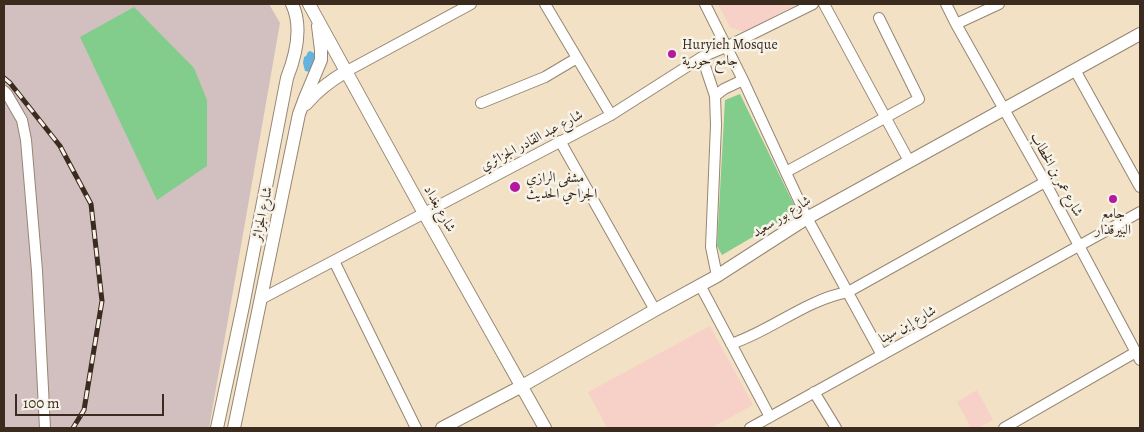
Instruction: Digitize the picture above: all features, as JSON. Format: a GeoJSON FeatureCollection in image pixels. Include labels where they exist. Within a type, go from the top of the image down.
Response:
{"type":"FeatureCollection","features":[{"type":"Feature","properties":{"kind":"main road","name":"شارع بغداد"},"geometry":{"type":"LineString","coordinates":[[311,7],[544,428]]}},
{"type":"Feature","properties":{"kind":"main road","name":"شارع الجزائر"},"geometry":{"type":"LineString","coordinates":[[234,428],[299,114],[321,60],[319,31],[311,7]]}},
{"type":"Feature","properties":{"kind":"main road","name":"شارع الجزائر"},"geometry":{"type":"LineString","coordinates":[[217,428],[243,306],[287,78],[296,47],[298,25],[294,9]]}},
{"type":"Feature","properties":{"kind":"main road","name":"شارع بور سعيد"},"geometry":{"type":"LineString","coordinates":[[442,428],[522,386],[717,276],[807,218],[1140,34]]}},
{"type":"Feature","properties":{"kind":"main road"},"geometry":{"type":"LineString","coordinates":[[299,114],[320,89],[347,71]]}},
{"type":"Feature","properties":{"kind":"main road"},"geometry":{"type":"LineString","coordinates":[[243,306],[261,299]]}},
{"type":"Feature","properties":{"kind":"street"},"geometry":{"type":"LineString","coordinates":[[347,71],[469,4]]}},
{"type":"Feature","properties":{"kind":"street"},"geometry":{"type":"LineString","coordinates":[[545,4],[611,114]]}},
{"type":"Feature","properties":{"kind":"street"},"geometry":{"type":"LineString","coordinates":[[704,4],[743,80],[807,218],[882,355]]}},
{"type":"Feature","properties":{"kind":"street","name":"شارع عبد القادر الجزائري"},"geometry":{"type":"LineString","coordinates":[[261,299],[611,114],[702,57],[813,4]]}},
{"type":"Feature","properties":{"kind":"street"},"geometry":{"type":"LineString","coordinates":[[824,4],[909,161]]}},
{"type":"Feature","properties":{"kind":"street","name":"شارع عمر بن الخطاب"},"geometry":{"type":"LineString","coordinates":[[946,4],[1139,355]]}},
{"type":"Feature","properties":{"kind":"street"},"geometry":{"type":"LineString","coordinates":[[956,24],[999,4]]}},
{"type":"Feature","properties":{"kind":"street"},"geometry":{"type":"LineString","coordinates":[[786,172],[919,100],[879,18]]}},
{"type":"Feature","properties":{"kind":"street"},"geometry":{"type":"LineString","coordinates":[[702,57],[715,96],[716,125],[711,247],[717,276]]}},
{"type":"Feature","properties":{"kind":"street"},"geometry":{"type":"LineString","coordinates":[[481,103],[545,77],[577,58]]}},
{"type":"Feature","properties":{"kind":"street"},"geometry":{"type":"LineString","coordinates":[[1075,70],[1140,187]]}},
{"type":"Feature","properties":{"kind":"street"},"geometry":{"type":"LineString","coordinates":[[715,96],[724,89],[743,80]]}},
{"type":"Feature","properties":{"kind":"street"},"geometry":{"type":"LineString","coordinates":[[4,91],[22,120],[26,140],[37,271],[45,428]]}},
{"type":"Feature","properties":{"kind":"street"},"geometry":{"type":"LineString","coordinates":[[560,141],[655,310]]}},
{"type":"Feature","properties":{"kind":"street"},"geometry":{"type":"LineString","coordinates":[[731,344],[743,340],[794,312],[837,294],[848,292],[1045,182]]}},
{"type":"Feature","properties":{"kind":"street","name":"شارع إبن سينا"},"geometry":{"type":"LineString","coordinates":[[750,428],[1140,212]]}},
{"type":"Feature","properties":{"kind":"street"},"geometry":{"type":"LineString","coordinates":[[334,261],[416,428]]}},
{"type":"Feature","properties":{"kind":"street"},"geometry":{"type":"LineString","coordinates":[[700,285],[770,417]]}},
{"type":"Feature","properties":{"kind":"street"},"geometry":{"type":"LineString","coordinates":[[1004,428],[1139,355]]}},
{"type":"Feature","properties":{"kind":"street"},"geometry":{"type":"LineString","coordinates":[[814,392],[836,428]]}},
{"type":"Feature","properties":{"kind":"shaded area"},"geometry":{"type":"Polygon","coordinates":[[[4,4],[269,4],[280,23],[209,428],[4,428],[4,4]]]}},
{"type":"Feature","properties":{"kind":"shaded area"},"geometry":{"type":"Polygon","coordinates":[[[718,4],[797,4],[744,32],[730,27],[718,4]]]}},
{"type":"Feature","properties":{"kind":"shaded area"},"geometry":{"type":"Polygon","coordinates":[[[710,326],[753,405],[711,428],[607,428],[588,392],[710,326]]]}},
{"type":"Feature","properties":{"kind":"shaded area"},"geometry":{"type":"Polygon","coordinates":[[[977,390],[993,420],[978,428],[971,428],[957,402],[977,390]]]}},
{"type":"Feature","properties":{"kind":"green space"},"geometry":{"type":"Polygon","coordinates":[[[134,7],[194,68],[207,100],[207,166],[157,200],[80,37],[134,7]]]}},
{"type":"Feature","properties":{"kind":"green space"},"geometry":{"type":"Polygon","coordinates":[[[740,94],[797,211],[722,255],[717,246],[725,100],[740,94]]]}},
{"type":"Feature","properties":{"kind":"water"},"geometry":{"type":"Polygon","coordinates":[[[310,51],[314,53],[315,58],[310,72],[305,71],[303,63],[304,57],[310,51]]]}},
{"type":"Feature","properties":{"kind":"railway"},"geometry":{"type":"LineString","coordinates":[[4,78],[60,146],[91,204],[102,301],[84,410],[73,428]]}},
{"type":"Feature","properties":{"kind":"place","name":"Huryieh Mosque جامع حورية"},"geometry":{"type":"Point","coordinates":[672,54]}},
{"type":"Feature","properties":{"kind":"place","name":"مشفى الرازي الجراحي الحديث"},"geometry":{"type":"Point","coordinates":[515,187]}},
{"type":"Feature","properties":{"kind":"place","name":"جامع البيرقدار"},"geometry":{"type":"Point","coordinates":[1113,199]}}]}
